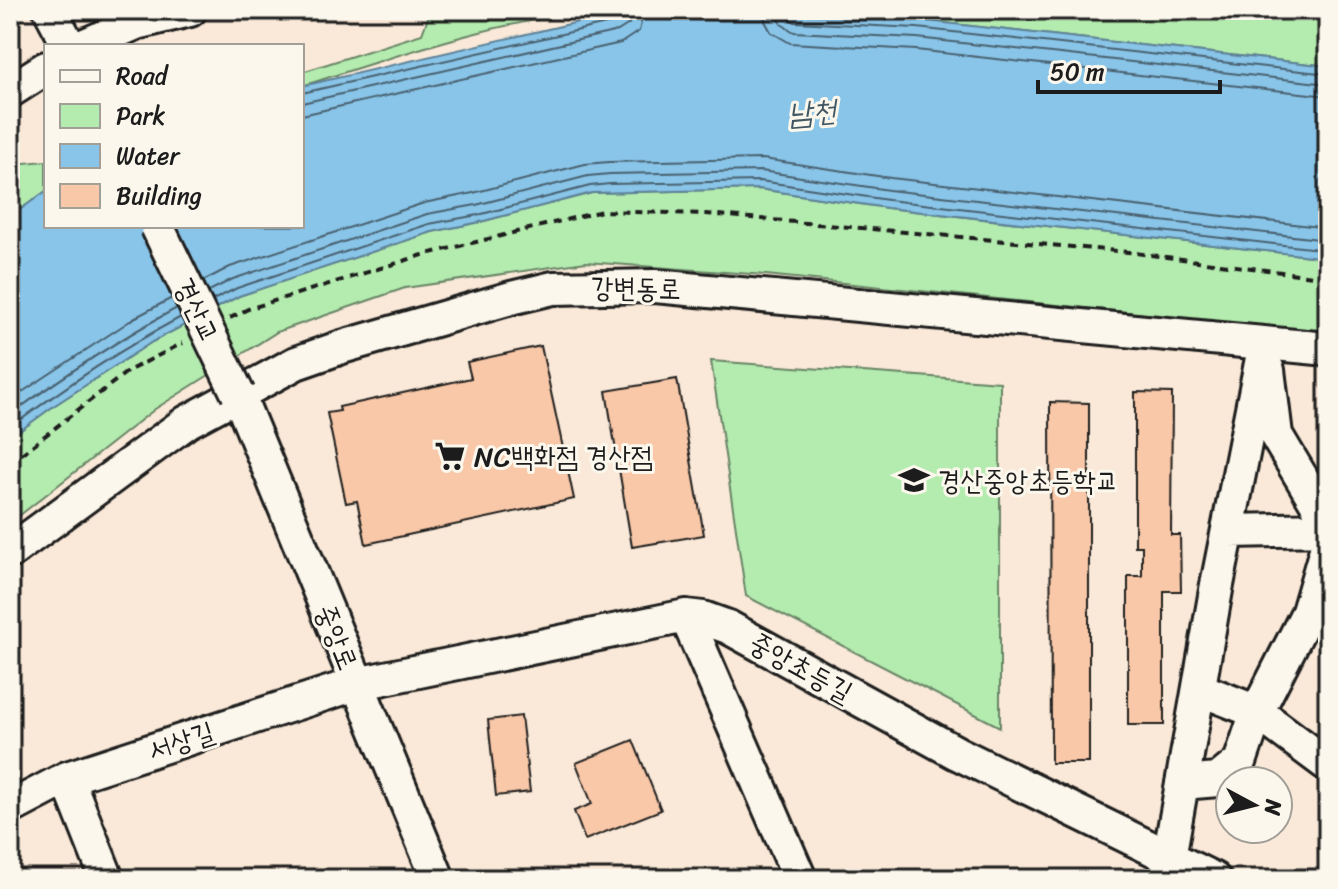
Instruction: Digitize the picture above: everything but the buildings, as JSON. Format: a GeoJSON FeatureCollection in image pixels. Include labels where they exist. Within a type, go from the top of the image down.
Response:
{"type":"FeatureCollection","features":[{"type":"Feature","properties":{"kind":"street"},"geometry":{"type":"LineString","coordinates":[[50,10],[68,44]]}},
{"type":"Feature","properties":{"kind":"street"},"geometry":{"type":"LineString","coordinates":[[88,44],[136,23],[190,10]]}},
{"type":"Feature","properties":{"kind":"street"},"geometry":{"type":"LineString","coordinates":[[10,91],[44,69]]}},
{"type":"Feature","properties":{"kind":"street","name":"경산교"},"geometry":{"type":"LineString","coordinates":[[158,228],[238,394]]}},
{"type":"Feature","properties":{"kind":"street","name":"강변동로"},"geometry":{"type":"LineString","coordinates":[[10,552],[187,422],[296,363],[342,347],[553,288],[655,286],[1328,349]]}},
{"type":"Feature","properties":{"kind":"street"},"geometry":{"type":"LineString","coordinates":[[1265,343],[1276,435],[1328,522]]}},
{"type":"Feature","properties":{"kind":"street"},"geometry":{"type":"LineString","coordinates":[[1167,868],[1265,343]]}},
{"type":"Feature","properties":{"kind":"street","name":"중앙로"},"geometry":{"type":"LineString","coordinates":[[238,394],[438,879]]}},
{"type":"Feature","properties":{"kind":"street"},"geometry":{"type":"LineString","coordinates":[[1228,531],[1328,529]]}},
{"type":"Feature","properties":{"kind":"street"},"geometry":{"type":"LineString","coordinates":[[1182,783],[1218,780],[1240,762],[1257,712],[1308,612],[1328,543]]}},
{"type":"Feature","properties":{"kind":"street"},"geometry":{"type":"LineString","coordinates":[[686,616],[800,879]]}},
{"type":"Feature","properties":{"kind":"street","name":"중앙초등길"},"geometry":{"type":"LineString","coordinates":[[356,684],[686,616],[703,618],[728,627],[1167,868],[1214,879]]}},
{"type":"Feature","properties":{"kind":"street","name":"서상길"},"geometry":{"type":"LineString","coordinates":[[10,808],[67,778],[356,684]]}},
{"type":"Feature","properties":{"kind":"street"},"geometry":{"type":"LineString","coordinates":[[1199,689],[1257,712],[1328,765]]}},
{"type":"Feature","properties":{"kind":"street"},"geometry":{"type":"LineString","coordinates":[[67,778],[107,879]]}},
{"type":"Feature","properties":{"kind":"green space"},"geometry":{"type":"Polygon","coordinates":[[[470,10],[606,10],[528,21],[490,30],[414,50],[304,85],[304,71],[422,34],[429,15],[470,10]]]}},
{"type":"Feature","properties":{"kind":"green space"},"geometry":{"type":"Polygon","coordinates":[[[791,10],[954,10],[1057,18],[1059,10],[1328,10],[1328,66],[918,20],[791,10]]]}},
{"type":"Feature","properties":{"kind":"green space"},"geometry":{"type":"Polygon","coordinates":[[[10,159],[13,164],[44,161],[44,192],[10,217],[10,159]]]}},
{"type":"Feature","properties":{"kind":"green space"},"geometry":{"type":"Polygon","coordinates":[[[759,189],[887,208],[1328,258],[1328,333],[766,275],[586,262],[405,288],[277,332],[155,409],[10,523],[10,438],[152,342],[239,296],[432,232],[592,193],[759,189]]]}},
{"type":"Feature","properties":{"kind":"green space"},"geometry":{"type":"Polygon","coordinates":[[[711,361],[1000,382],[1000,727],[746,596],[711,361]]]}},
{"type":"Feature","properties":{"kind":"water","name":"남천"},"geometry":{"type":"Polygon","coordinates":[[[630,10],[717,10],[918,20],[1328,66],[1328,258],[887,208],[759,189],[592,193],[432,232],[239,296],[152,342],[10,438],[10,217],[44,192],[44,228],[304,228],[304,86],[630,10]]]}},
{"type":"Feature","properties":{"kind":"place","name":"NC백화점 경산점"},"geometry":{"type":"Point","coordinates":[450,456]}},
{"type":"Feature","properties":{"kind":"place","name":"경산중앙초등학교"},"geometry":{"type":"Point","coordinates":[914,480]}}]}
